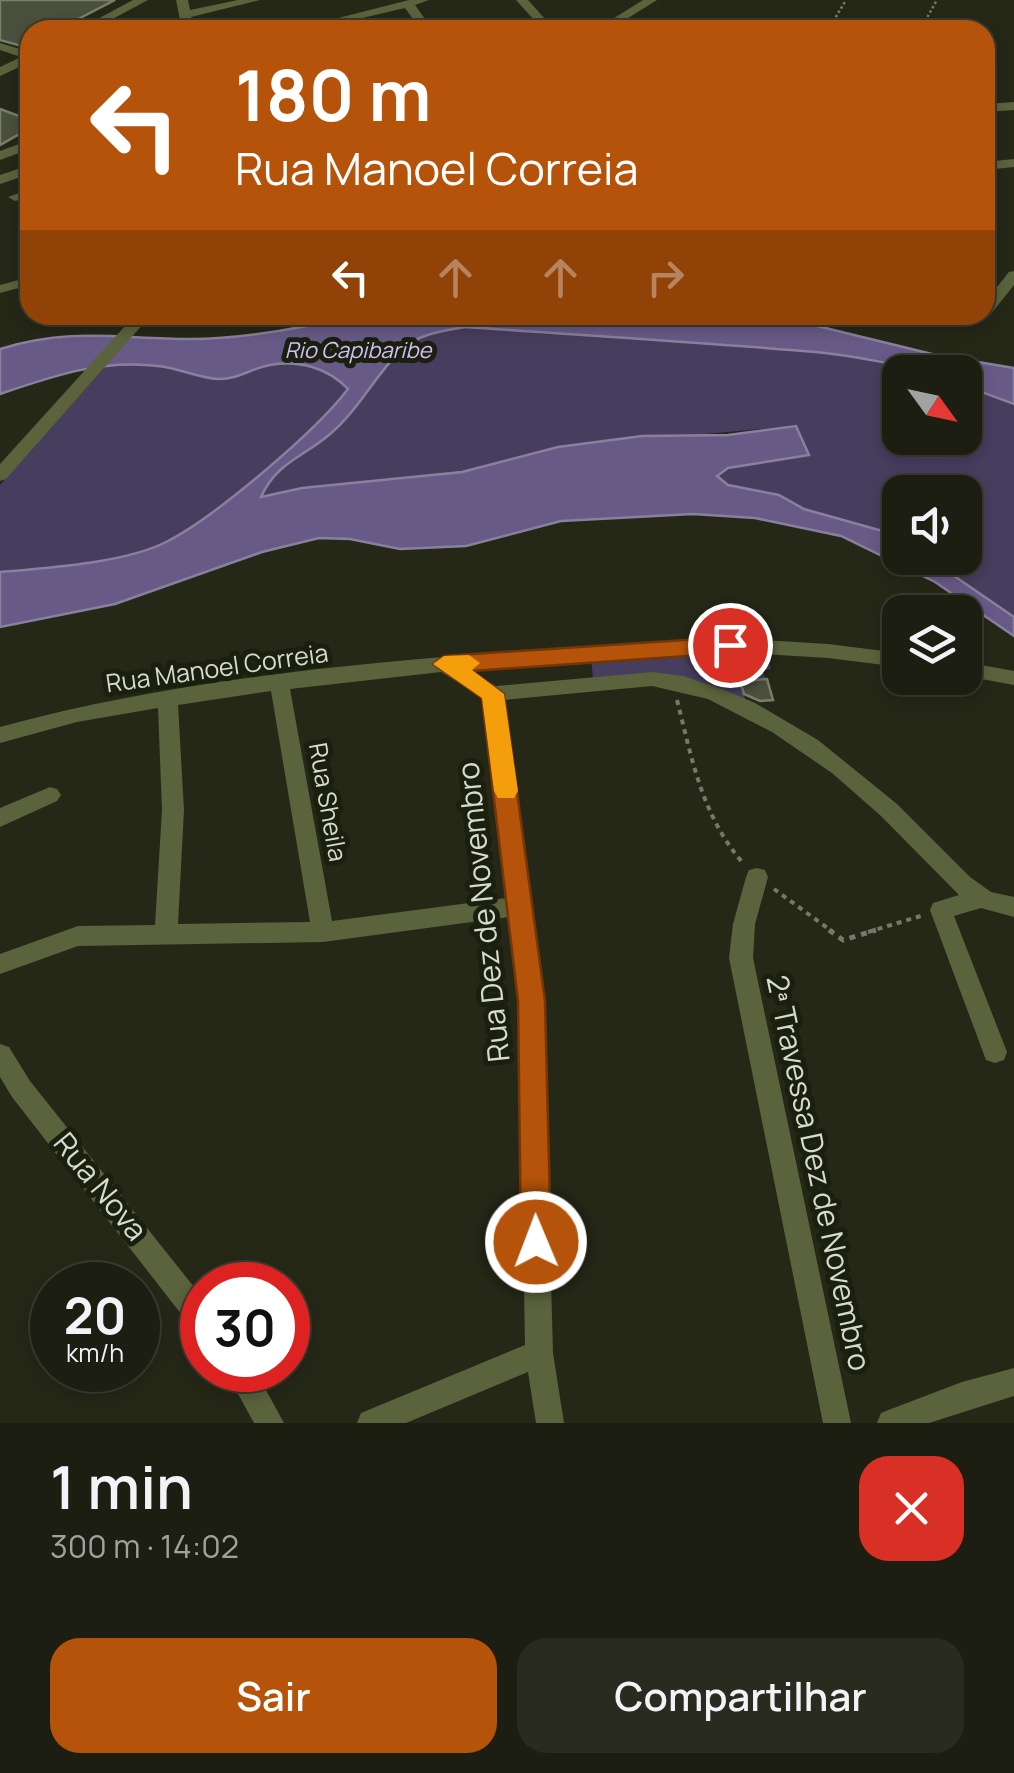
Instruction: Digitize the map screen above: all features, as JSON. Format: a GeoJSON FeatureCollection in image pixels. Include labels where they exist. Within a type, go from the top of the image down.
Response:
{"type":"FeatureCollection","features":[{"type":"Feature","properties":{"kind":"street"},"geometry":{"type":"LineString","coordinates":[[103,20],[142,0]]}},
{"type":"Feature","properties":{"kind":"street"},"geometry":{"type":"LineString","coordinates":[[182,0],[185,20]]}},
{"type":"Feature","properties":{"kind":"street"},"geometry":{"type":"LineString","coordinates":[[184,16],[254,0]]}},
{"type":"Feature","properties":{"kind":"street"},"geometry":{"type":"LineString","coordinates":[[340,20],[423,0]]}},
{"type":"Feature","properties":{"kind":"street"},"geometry":{"type":"LineString","coordinates":[[522,0],[540,20]]}},
{"type":"Feature","properties":{"kind":"street"},"geometry":{"type":"LineString","coordinates":[[618,20],[651,0]]}},
{"type":"Feature","properties":{"kind":"street"},"geometry":{"type":"LineString","coordinates":[[408,4],[420,20]]}},
{"type":"Feature","properties":{"kind":"street"},"geometry":{"type":"LineString","coordinates":[[995,299],[1014,275]]}},
{"type":"Feature","properties":{"kind":"street"},"geometry":{"type":"LineString","coordinates":[[0,476],[135,325]]}},
{"type":"Feature","properties":{"kind":"street","name":"Rua Manoel Correia"},"geometry":{"type":"LineString","coordinates":[[0,735],[76,714],[279,681],[444,664],[730,645],[882,658]]}},
{"type":"Feature","properties":{"kind":"street"},"geometry":{"type":"LineString","coordinates":[[444,664],[493,694],[672,680],[742,706],[814,750],[886,806],[981,898],[1014,907]]}},
{"type":"Feature","properties":{"kind":"street"},"geometry":{"type":"LineString","coordinates":[[982,673],[1014,678]]}},
{"type":"Feature","properties":{"kind":"street","name":"Rua Sheila"},"geometry":{"type":"LineString","coordinates":[[279,681],[323,932]]}},
{"type":"Feature","properties":{"kind":"street","name":"Rua Dez de Novembro"},"geometry":{"type":"LineString","coordinates":[[493,694],[531,1001],[539,1352],[550,1423]]}},
{"type":"Feature","properties":{"kind":"street"},"geometry":{"type":"LineString","coordinates":[[166,933],[173,810],[168,699]]}},
{"type":"Feature","properties":{"kind":"street"},"geometry":{"type":"LineString","coordinates":[[0,818],[50,795]]}},
{"type":"Feature","properties":{"kind":"street","name":"2ª Travessa Dez de Novembro"},"geometry":{"type":"LineString","coordinates":[[757,877],[744,924],[741,958],[837,1423]]}},
{"type":"Feature","properties":{"kind":"street"},"geometry":{"type":"LineString","coordinates":[[981,898],[941,910],[994,1052]]}},
{"type":"Feature","properties":{"kind":"street"},"geometry":{"type":"LineString","coordinates":[[0,964],[78,936],[323,932],[522,906]]}},
{"type":"Feature","properties":{"kind":"street","name":"Rua Nova"},"geometry":{"type":"LineString","coordinates":[[0,1055],[21,1088],[180,1290]]}},
{"type":"Feature","properties":{"kind":"street"},"geometry":{"type":"LineString","coordinates":[[371,1423],[539,1352]]}},
{"type":"Feature","properties":{"kind":"street"},"geometry":{"type":"LineString","coordinates":[[891,1423],[962,1396],[1014,1382]]}},
{"type":"Feature","properties":{"kind":"street"},"geometry":{"type":"LineString","coordinates":[[251,1392],[270,1423]]}},
{"type":"Feature","properties":{"kind":"path"},"geometry":{"type":"LineString","coordinates":[[672,680],[707,811],[731,852],[757,877],[843,940],[941,910]]}},
{"type":"Feature","properties":{"kind":"shaded area"},"geometry":{"type":"Polygon","coordinates":[[[465,327],[820,352],[882,362],[882,455],[982,455],[982,392],[1014,404],[1014,617],[953,575],[982,575],[982,475],[882,475],[882,531],[804,509],[779,495],[728,485],[717,476],[728,468],[809,455],[796,426],[558,447],[462,472],[302,488],[261,498],[282,469],[339,426],[397,354],[442,332],[465,327]]]}},
{"type":"Feature","properties":{"kind":"shaded area"},"geometry":{"type":"Polygon","coordinates":[[[124,363],[185,370],[214,379],[231,379],[270,365],[305,364],[334,374],[348,388],[313,427],[263,472],[210,514],[166,542],[108,560],[0,572],[0,485],[107,365],[124,363]]]}},
{"type":"Feature","properties":{"kind":"shaded area"},"geometry":{"type":"Polygon","coordinates":[[[766,650],[771,669],[763,670],[765,679],[740,682],[746,702],[703,689],[593,678],[591,657],[766,650]]]}},
{"type":"Feature","properties":{"kind":"water","name":"Rio Capibaribe"},"geometry":{"type":"Polygon","coordinates":[[[309,325],[813,325],[936,355],[882,355],[882,362],[727,345],[456,328],[422,337],[400,351],[339,426],[282,468],[261,497],[302,488],[462,472],[558,447],[642,436],[728,435],[796,426],[809,455],[728,468],[717,476],[728,485],[779,495],[804,509],[882,531],[882,556],[841,536],[755,518],[693,514],[561,521],[466,546],[400,549],[350,539],[319,538],[262,552],[115,604],[0,627],[0,572],[108,560],[166,542],[263,473],[348,389],[332,376],[303,365],[270,365],[218,379],[137,364],[78,371],[0,394],[0,349],[73,336],[232,337],[309,325]]]}},
{"type":"Feature","properties":{"kind":"water"},"geometry":{"type":"Polygon","coordinates":[[[982,363],[1014,368],[1014,404],[982,392],[982,363]]]}},
{"type":"Feature","properties":{"kind":"water"},"geometry":{"type":"Polygon","coordinates":[[[921,575],[953,575],[982,595],[954,595],[921,575]]]}},
{"type":"Feature","properties":{"kind":"water"},"geometry":{"type":"Polygon","coordinates":[[[982,595],[1014,617],[1014,636],[982,614],[982,595]]]}},
{"type":"Feature","properties":{"kind":"building"},"geometry":{"type":"Polygon","coordinates":[[[0,0],[115,0],[76,20],[20,20],[20,46],[0,40],[0,0]]]}},
{"type":"Feature","properties":{"kind":"building"},"geometry":{"type":"Polygon","coordinates":[[[0,109],[20,116],[20,134],[0,145],[0,109]]]}},
{"type":"Feature","properties":{"kind":"building"},"geometry":{"type":"Polygon","coordinates":[[[767,679],[773,700],[760,701],[744,694],[740,681],[767,679]]]}},
{"type":"Feature","properties":{"kind":"slow traffic"},"geometry":{"type":"LineString","coordinates":[[469,663],[444,664],[493,694],[506,791]]}},
{"type":"Feature","properties":{"kind":"route"},"geometry":{"type":"LineString","coordinates":[[536,1242],[531,1001],[493,694],[444,664],[730,645]]}}]}
